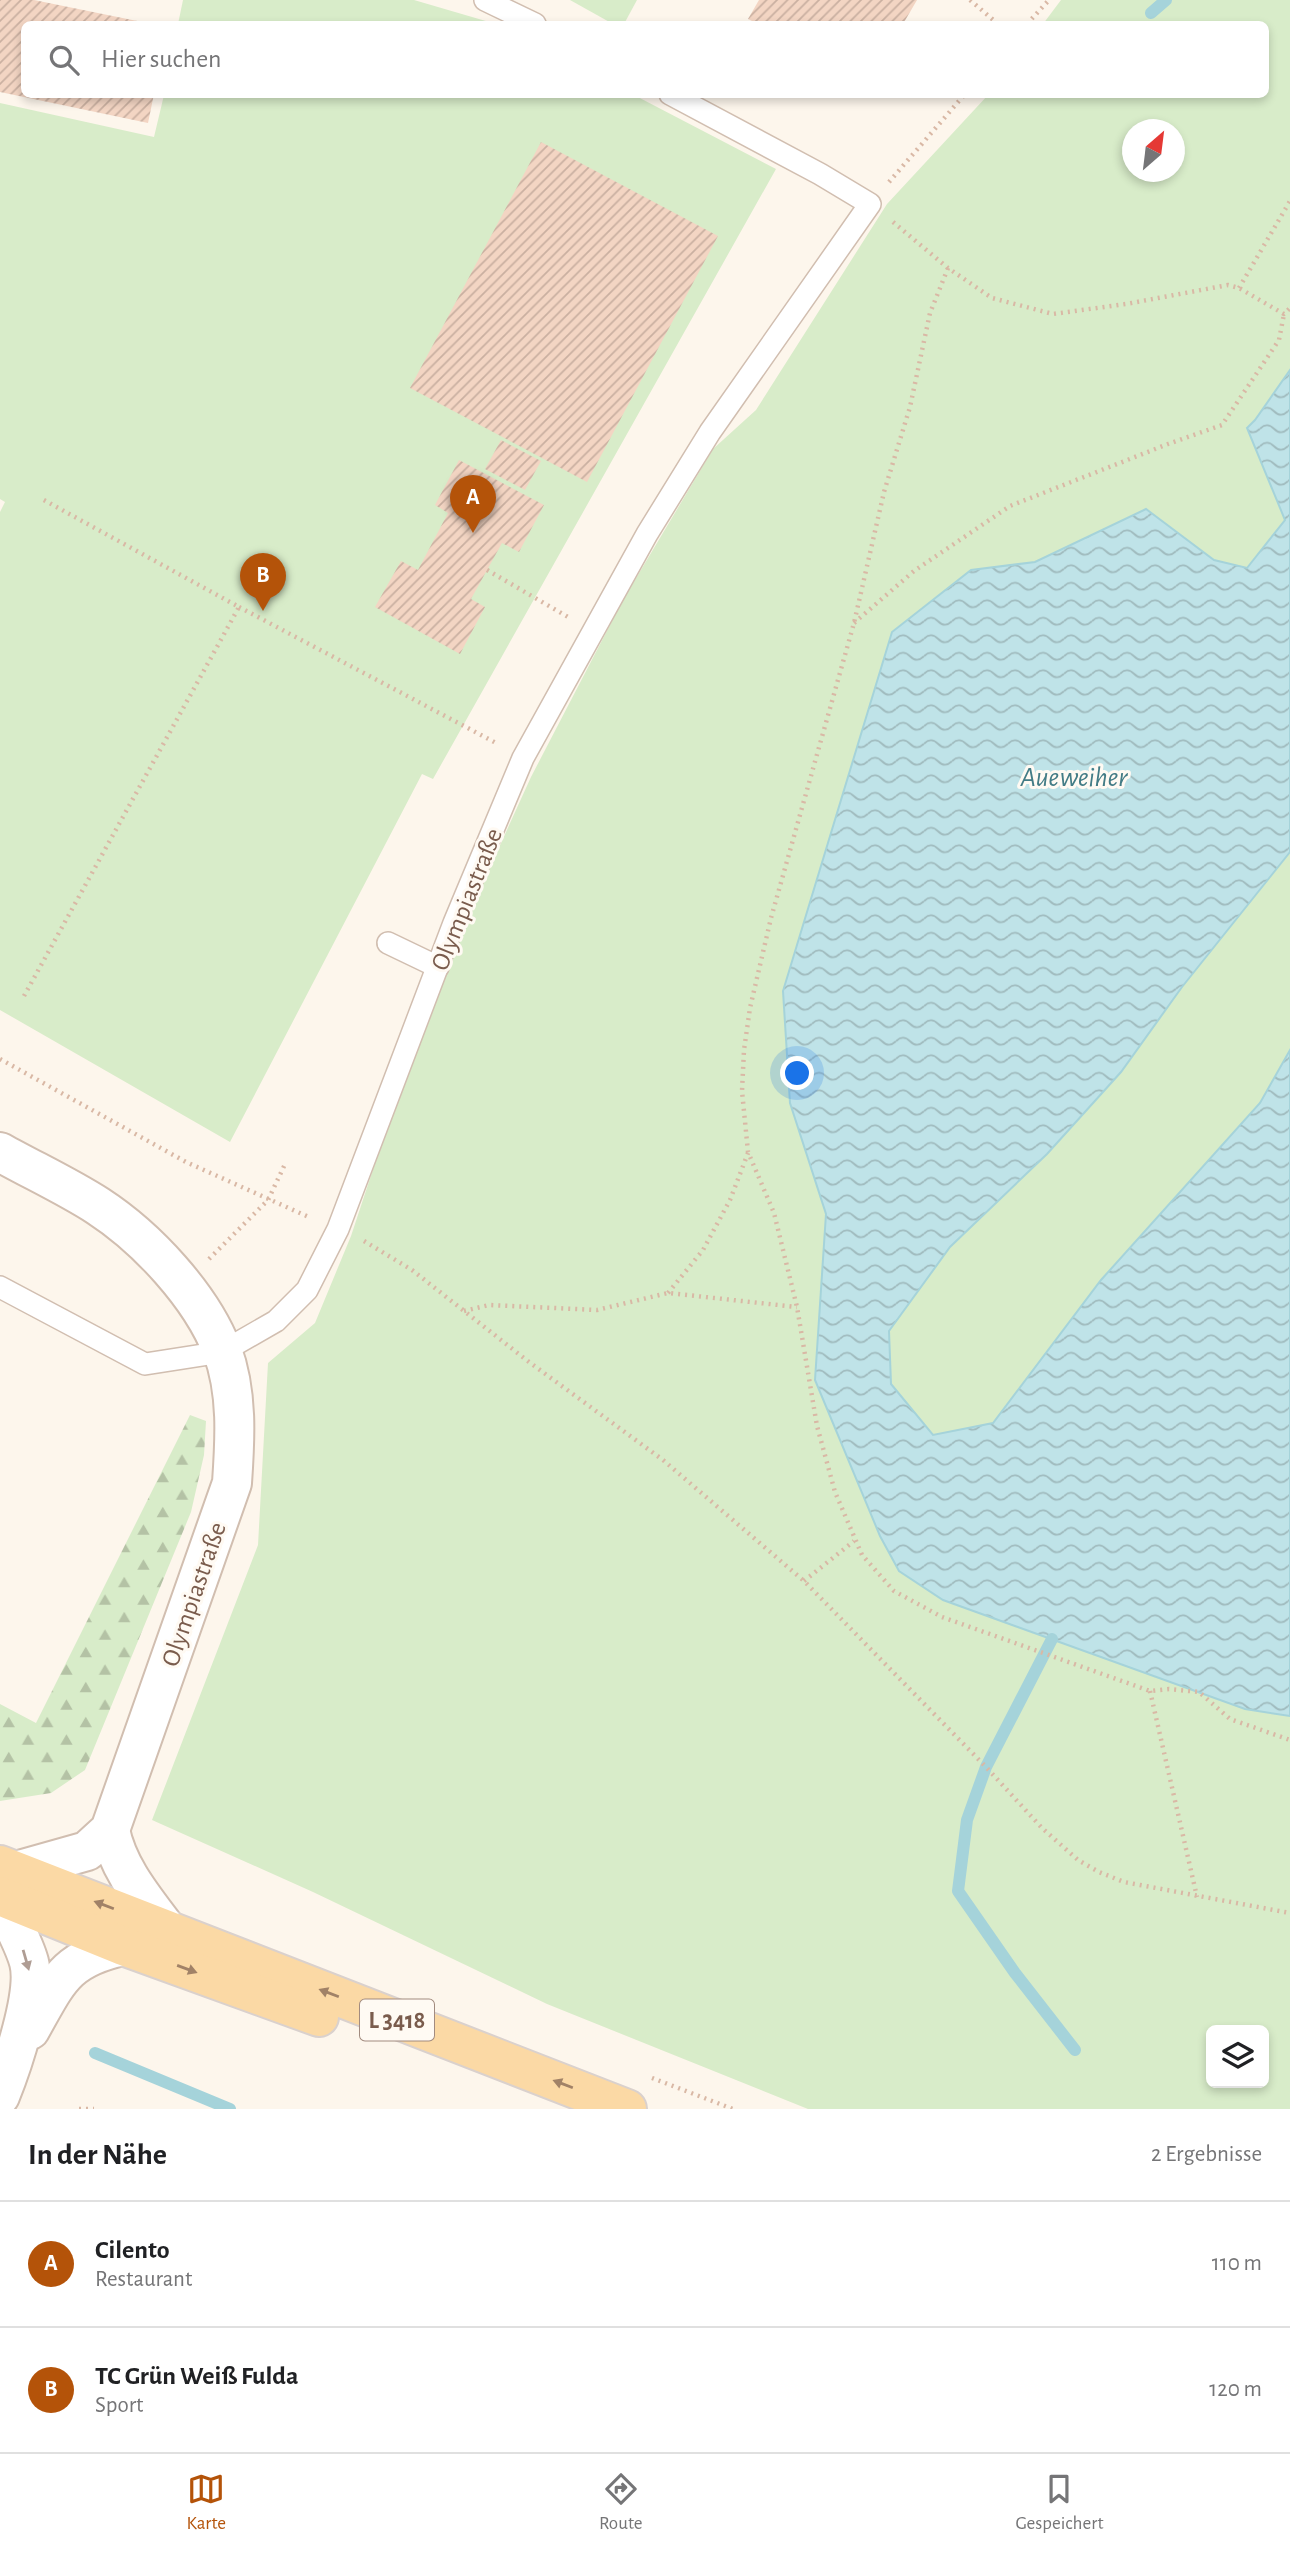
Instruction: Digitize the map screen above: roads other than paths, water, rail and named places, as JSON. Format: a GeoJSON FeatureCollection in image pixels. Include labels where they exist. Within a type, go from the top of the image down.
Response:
{"type":"FeatureCollection","features":[{"type":"Feature","properties":{"kind":"main road","name":"L 3418"},"geometry":{"type":"LineString","coordinates":[[4,1882],[167,1930],[627,2109]]}},
{"type":"Feature","properties":{"kind":"main road","name":"L 3418"},"geometry":{"type":"LineString","coordinates":[[4,1882],[123,1946],[281,2003],[557,2109]]}},
{"type":"Feature","properties":{"kind":"street","name":"Olympiastraße"},"geometry":{"type":"LineString","coordinates":[[0,1152],[98,1206],[145,1242],[186,1289],[222,1352],[230,1388],[236,1434],[232,1483],[110,1830]]}},
{"type":"Feature","properties":{"kind":"street"},"geometry":{"type":"LineString","coordinates":[[14,2059],[28,1996],[30,1964],[4,1882],[87,1851],[110,1830],[114,1848],[126,1873],[167,1930]]}},
{"type":"Feature","properties":{"kind":"street"},"geometry":{"type":"LineString","coordinates":[[0,2096],[14,2059],[54,1986],[69,1969],[91,1954],[123,1946]]}},
{"type":"Feature","properties":{"kind":"lane"},"geometry":{"type":"LineString","coordinates":[[485,0],[529,21]]}},
{"type":"Feature","properties":{"kind":"lane","name":"Olympiastraße"},"geometry":{"type":"LineString","coordinates":[[222,1352],[261,1331],[289,1310],[307,1290],[338,1229],[438,967],[523,758],[647,534],[710,432],[870,204],[820,174],[678,98]]}},
{"type":"Feature","properties":{"kind":"lane"},"geometry":{"type":"LineString","coordinates":[[388,943],[438,967]]}},
{"type":"Feature","properties":{"kind":"lane"},"geometry":{"type":"LineString","coordinates":[[0,1287],[145,1364],[222,1352]]}},
{"type":"Feature","properties":{"kind":"water","name":"Aueweiher"},"geometry":{"type":"Polygon","coordinates":[[[1290,370],[1290,852],[1182,987],[1121,1072],[1047,1154],[950,1247],[889,1331],[891,1384],[933,1435],[993,1423],[1101,1280],[1260,1103],[1290,1050],[1290,1716],[1245,1709],[943,1600],[899,1571],[880,1536],[815,1380],[826,1214],[790,1103],[783,991],[892,632],[971,570],[1035,562],[1146,509],[1214,560],[1247,568],[1285,520],[1247,428],[1290,370]]]}},
{"type":"Feature","properties":{"kind":"waterway"},"geometry":{"type":"LineString","coordinates":[[1151,13],[1166,0]]}},
{"type":"Feature","properties":{"kind":"waterway"},"geometry":{"type":"LineString","coordinates":[[1052,1639],[986,1767],[967,1820],[958,1891],[1015,1973],[1075,2050]]}},
{"type":"Feature","properties":{"kind":"waterway"},"geometry":{"type":"LineString","coordinates":[[95,2053],[230,2109]]}},
{"type":"Feature","properties":{"kind":"place","name":"Cilento"},"geometry":{"type":"Point","coordinates":[473,533]}},
{"type":"Feature","properties":{"kind":"place","name":"TC Grün Weiß Fulda"},"geometry":{"type":"Point","coordinates":[263,611]}}]}
